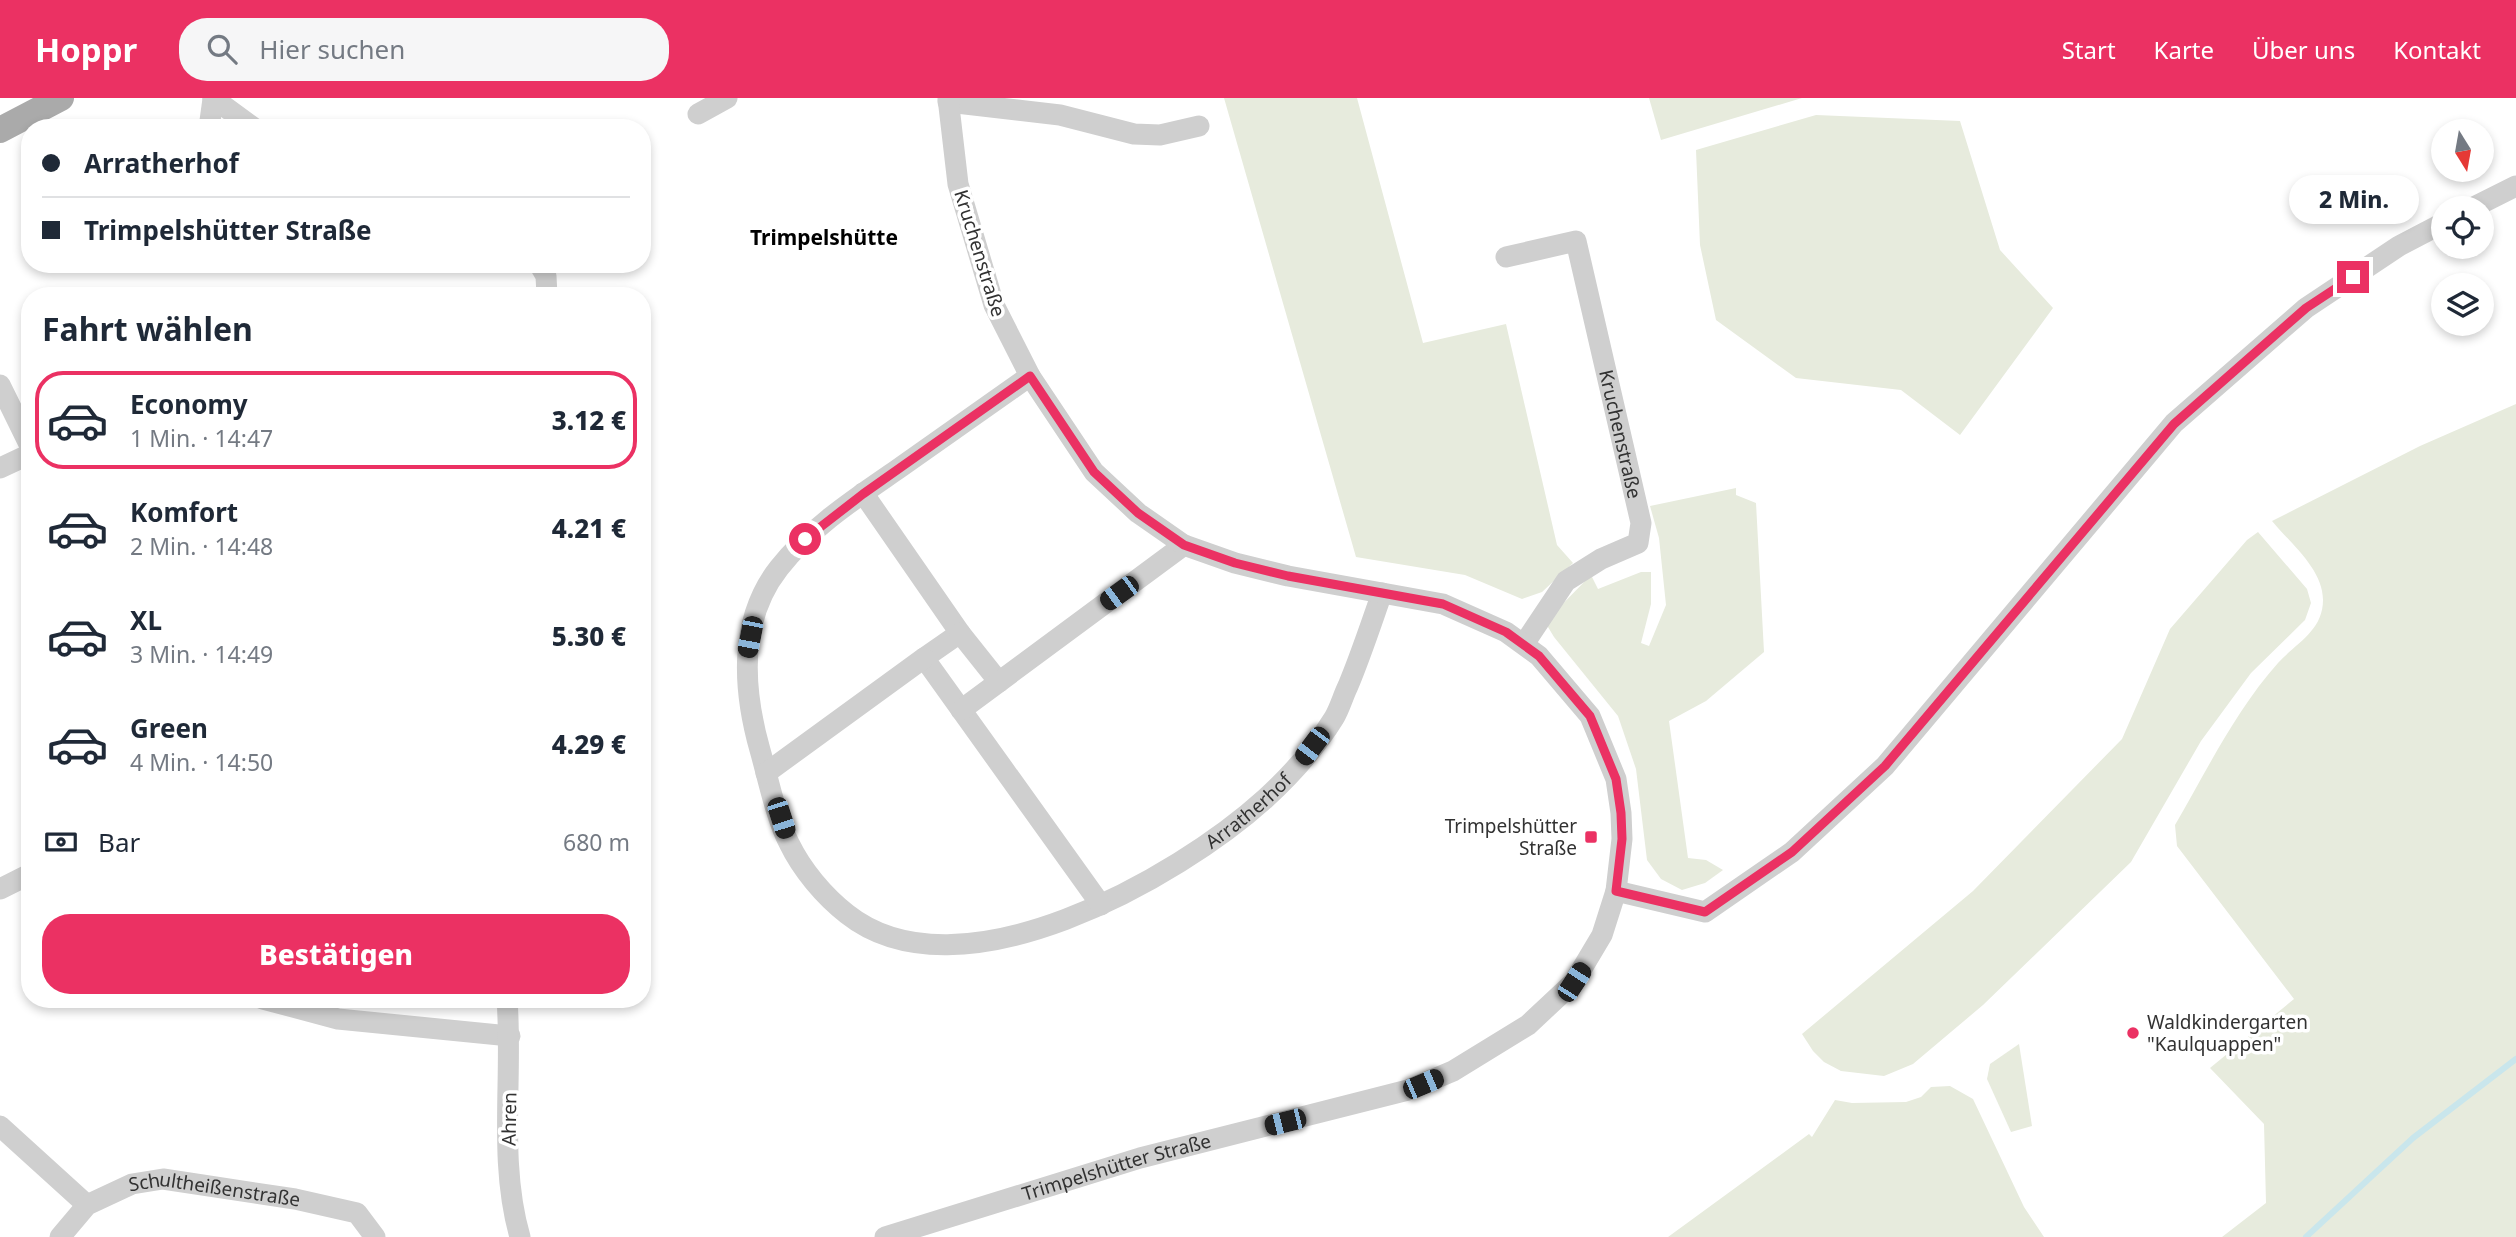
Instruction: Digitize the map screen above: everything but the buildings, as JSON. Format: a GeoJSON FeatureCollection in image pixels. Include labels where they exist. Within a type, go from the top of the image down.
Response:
{"type":"FeatureCollection","features":[{"type":"Feature","properties":{"kind":"main road"},"geometry":{"type":"LineString","coordinates":[[0,130],[61,98]]}},
{"type":"Feature","properties":{"kind":"street"},"geometry":{"type":"LineString","coordinates":[[698,114],[727,98]]}},
{"type":"Feature","properties":{"kind":"street"},"geometry":{"type":"LineString","coordinates":[[210,119],[213,99],[241,119]]}},
{"type":"Feature","properties":{"kind":"street","name":"Kruchenstraße"},"geometry":{"type":"LineString","coordinates":[[1199,126],[1160,135],[1134,134],[1060,115],[948,100],[958,184],[976,250],[994,305],[1030,376],[1094,472],[1138,513],[1184,545],[1248,567],[1443,604],[1506,632],[1539,656],[1590,716],[1616,779],[1622,839],[1616,891]]}},
{"type":"Feature","properties":{"kind":"street"},"geometry":{"type":"LineString","coordinates":[[2494,197],[2516,186]]}},
{"type":"Feature","properties":{"kind":"street"},"geometry":{"type":"LineString","coordinates":[[1616,891],[1705,912],[1792,852],[1885,766],[2174,424],[2306,308],[2399,246],[2431,229]]}},
{"type":"Feature","properties":{"kind":"street","name":"Kruchenstraße"},"geometry":{"type":"LineString","coordinates":[[1506,257],[1576,241],[1641,523],[1638,543],[1601,559],[1566,581],[1524,644]]}},
{"type":"Feature","properties":{"kind":"street","name":"Arratherhof"},"geometry":{"type":"LineString","coordinates":[[1030,376],[863,494],[805,539],[778,570],[762,596],[753,621],[747,653],[747,684],[766,773],[789,842],[808,873],[849,916],[894,939],[931,946],[1001,938],[1051,924],[1101,905],[1185,861],[1266,799],[1293,771],[1335,716],[1363,649],[1382,593]]}},
{"type":"Feature","properties":{"kind":"street"},"geometry":{"type":"LineString","coordinates":[[0,385],[21,428]]}},
{"type":"Feature","properties":{"kind":"street"},"geometry":{"type":"LineString","coordinates":[[0,468],[21,458]]}},
{"type":"Feature","properties":{"kind":"street"},"geometry":{"type":"LineString","coordinates":[[863,494],[960,633],[999,682]]}},
{"type":"Feature","properties":{"kind":"street"},"geometry":{"type":"LineString","coordinates":[[961,710],[1184,545]]}},
{"type":"Feature","properties":{"kind":"street"},"geometry":{"type":"LineString","coordinates":[[766,773],[960,633]]}},
{"type":"Feature","properties":{"kind":"street"},"geometry":{"type":"LineString","coordinates":[[924,659],[1101,905]]}},
{"type":"Feature","properties":{"kind":"street"},"geometry":{"type":"LineString","coordinates":[[0,889],[21,878]]}},
{"type":"Feature","properties":{"kind":"street","name":"Trimpelshütter Straße"},"geometry":{"type":"LineString","coordinates":[[885,1237],[1140,1158],[1408,1090],[1453,1071],[1528,1025],[1574,982],[1602,935],[1616,891]]}},
{"type":"Feature","properties":{"kind":"street"},"geometry":{"type":"LineString","coordinates":[[297,1008],[338,1019],[510,1036]]}},
{"type":"Feature","properties":{"kind":"street","name":"Ahren"},"geometry":{"type":"LineString","coordinates":[[508,1008],[509,1167],[515,1220],[520,1237]]}},
{"type":"Feature","properties":{"kind":"street"},"geometry":{"type":"LineString","coordinates":[[0,1126],[87,1205]]}},
{"type":"Feature","properties":{"kind":"street","name":"Schultheißenstraße"},"geometry":{"type":"LineString","coordinates":[[60,1237],[87,1205],[132,1184],[163,1179],[295,1199],[357,1213],[375,1237]]}},
{"type":"Feature","properties":{"kind":"shaded area"},"geometry":{"type":"Polygon","coordinates":[[[1224,98],[1357,98],[1423,343],[1506,324],[1557,545],[1573,563],[1542,592],[1522,599],[1465,575],[1356,557],[1224,98]]]}},
{"type":"Feature","properties":{"kind":"shaded area"},"geometry":{"type":"Polygon","coordinates":[[[1649,98],[1802,98],[1661,140],[1649,98]]]}},
{"type":"Feature","properties":{"kind":"shaded area"},"geometry":{"type":"Polygon","coordinates":[[[1816,115],[1960,121],[2000,250],[2053,308],[1960,435],[1901,390],[1796,378],[1716,320],[1700,245],[1696,150],[1816,115]]]}},
{"type":"Feature","properties":{"kind":"shaded area"},"geometry":{"type":"Polygon","coordinates":[[[2516,404],[2516,1237],[2222,1237],[2266,1203],[2264,1124],[2210,1068],[2294,999],[2177,846],[2175,825],[2249,700],[2278,663],[2314,628],[2322,611],[2322,589],[2312,567],[2272,521],[2420,446],[2516,404]]]}},
{"type":"Feature","properties":{"kind":"shaded area"},"geometry":{"type":"Polygon","coordinates":[[[1736,488],[1736,495],[1756,503],[1764,652],[1706,701],[1669,721],[1688,858],[1706,860],[1723,870],[1705,883],[1682,890],[1661,879],[1647,860],[1636,769],[1618,716],[1545,622],[1591,575],[1598,589],[1641,572],[1651,572],[1651,604],[1641,643],[1649,646],[1666,605],[1659,538],[1650,506],[1736,488]]]}},
{"type":"Feature","properties":{"kind":"shaded area"},"geometry":{"type":"Polygon","coordinates":[[[2258,532],[2307,589],[2311,603],[2305,620],[2251,673],[2201,741],[2131,862],[1983,1005],[1913,1064],[1884,1076],[1841,1071],[1824,1062],[1802,1034],[1973,891],[2122,739],[2170,629],[2247,540],[2258,532]]]}},
{"type":"Feature","properties":{"kind":"shaded area"},"geometry":{"type":"Polygon","coordinates":[[[2019,1044],[2032,1126],[2011,1132],[1987,1079],[1990,1064],[2019,1044]]]}},
{"type":"Feature","properties":{"kind":"shaded area"},"geometry":{"type":"Polygon","coordinates":[[[1950,1086],[1973,1099],[2024,1207],[2044,1237],[1668,1237],[1809,1134],[1812,1137],[1835,1100],[1852,1103],[1906,1102],[1921,1097],[1931,1087],[1950,1086]]]}},
{"type":"Feature","properties":{"kind":"waterway"},"geometry":{"type":"LineString","coordinates":[[2306,1237],[2413,1138],[2516,1059]]}},
{"type":"Feature","properties":{"kind":"place","name":"Trimpelshütter Straße"},"geometry":{"type":"Point","coordinates":[1591,837]}},
{"type":"Feature","properties":{"kind":"place","name":"Waldkindergarten \"Kaulquappen\""},"geometry":{"type":"Point","coordinates":[2133,1033]}},
{"type":"Feature","properties":{"kind":"district","name":"Trimpelshütte"},"geometry":{"type":"Point","coordinates":[824,237]}},
{"type":"Feature","properties":{"kind":"route"},"geometry":{"type":"LineString","coordinates":[[805,539],[863,494],[1030,376],[1094,472],[1138,513],[1184,545],[1235,563],[1288,576],[1443,604],[1506,632],[1539,656],[1590,716],[1616,779],[1622,839],[1616,891],[1705,912],[1792,852],[1885,766],[2174,424],[2306,308],[2353,277]]}}]}
